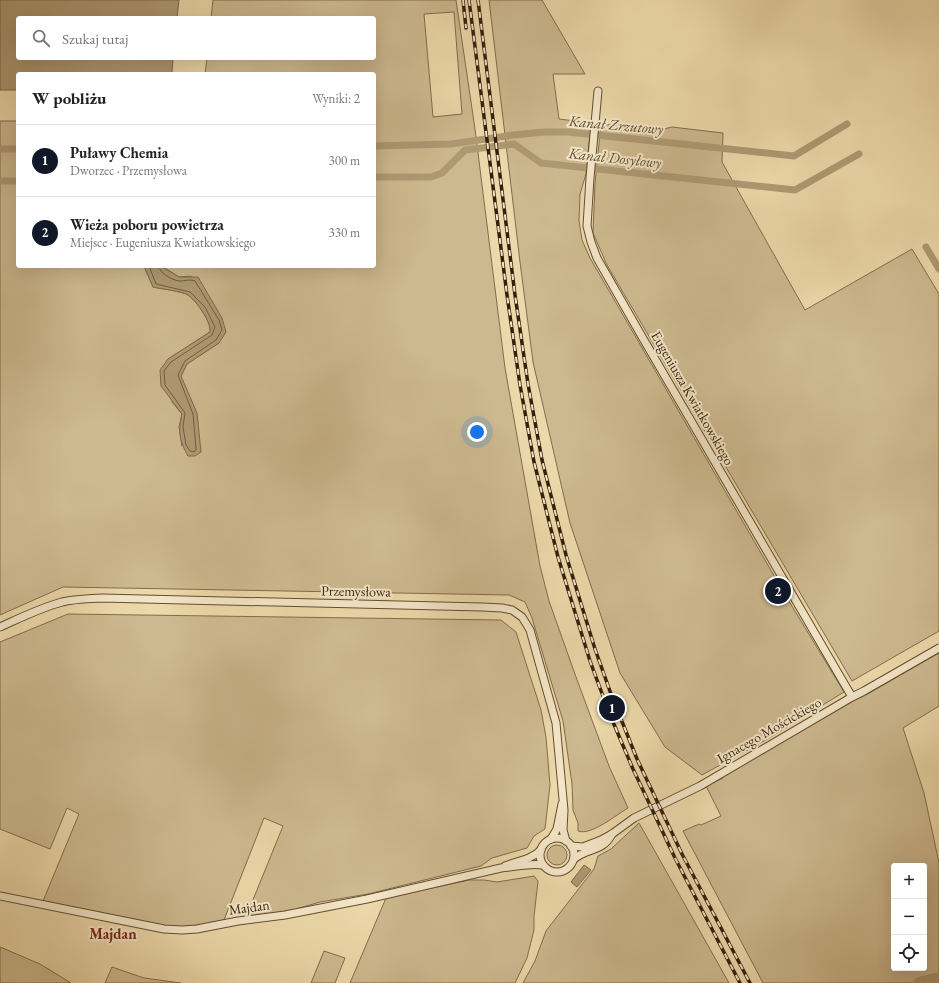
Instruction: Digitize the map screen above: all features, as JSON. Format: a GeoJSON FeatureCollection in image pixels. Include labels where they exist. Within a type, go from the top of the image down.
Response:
{"type":"FeatureCollection","features":[{"type":"Feature","properties":{"kind":"street","name":"Eugeniusza Kwiatkowskiego"},"geometry":{"type":"LineString","coordinates":[[598,91],[587,226],[597,258],[852,697]]}},
{"type":"Feature","properties":{"kind":"street","name":"Przemysłowa"},"geometry":{"type":"LineString","coordinates":[[0,627],[42,608],[61,602],[81,599],[115,598],[466,606],[512,610],[522,617],[530,630],[553,708],[558,738],[564,817],[563,830],[568,843]]}},
{"type":"Feature","properties":{"kind":"street","name":"Ignacego Mościckiego"},"geometry":{"type":"LineString","coordinates":[[568,843],[584,846],[597,842],[612,834],[634,818],[700,786],[939,648]]}},
{"type":"Feature","properties":{"kind":"street","name":"Przemysłowa"},"geometry":{"type":"LineString","coordinates":[[551,839],[557,829],[563,802]]}},
{"type":"Feature","properties":{"kind":"street","name":"Ignacego Mościckiego"},"geometry":{"type":"LineString","coordinates":[[574,859],[581,854],[604,845],[612,834]]}},
{"type":"Feature","properties":{"kind":"street"},"geometry":{"type":"LineString","coordinates":[[559,838],[568,843],[574,852],[574,859],[570,867],[559,872],[551,871],[543,865],[540,858],[541,850],[545,844],[551,839],[559,838]]}},
{"type":"Feature","properties":{"kind":"street","name":"Majdan"},"geometry":{"type":"LineString","coordinates":[[501,868],[516,861],[530,858],[541,850]]}},
{"type":"Feature","properties":{"kind":"street","name":"Majdan"},"geometry":{"type":"LineString","coordinates":[[0,896],[164,929],[182,930],[293,914],[367,899],[501,868],[531,864],[543,865]]}},
{"type":"Feature","properties":{"kind":"shaded area"},"geometry":{"type":"Polygon","coordinates":[[[213,0],[456,0],[475,129],[505,368],[540,566],[549,601],[576,677],[609,766],[628,808],[596,828],[583,832],[578,831],[578,823],[573,810],[572,784],[563,721],[532,618],[525,602],[509,595],[63,587],[0,615],[0,121],[16,121],[16,268],[145,268],[153,287],[176,291],[188,295],[203,312],[209,323],[210,332],[168,359],[172,402],[182,413],[181,376],[187,364],[219,343],[191,276],[179,277],[164,268],[376,268],[376,72],[205,72],[207,60],[376,60],[376,16],[211,16],[213,0]],[[454,12],[424,14],[433,117],[462,114],[454,12]],[[182,416],[179,427],[182,446],[182,416]]]}},
{"type":"Feature","properties":{"kind":"shaded area"},"geometry":{"type":"Polygon","coordinates":[[[489,0],[542,0],[585,74],[553,74],[559,119],[591,123],[586,174],[580,194],[579,221],[582,240],[590,258],[787,598],[844,692],[764,741],[702,775],[665,747],[620,673],[570,523],[533,362],[489,0]]]}},
{"type":"Feature","properties":{"kind":"shaded area"},"geometry":{"type":"Polygon","coordinates":[[[601,124],[660,130],[672,127],[723,133],[722,162],[805,310],[912,249],[939,294],[939,631],[852,681],[607,265],[593,233],[595,183],[601,124]]]}},
{"type":"Feature","properties":{"kind":"shaded area"},"geometry":{"type":"Polygon","coordinates":[[[68,614],[501,620],[516,632],[541,710],[546,737],[550,785],[545,829],[534,836],[527,848],[492,858],[481,866],[368,894],[320,902],[293,910],[246,917],[283,826],[264,818],[224,920],[195,926],[166,926],[43,901],[79,814],[67,808],[50,849],[0,829],[0,642],[68,614]]]}},
{"type":"Feature","properties":{"kind":"shaded area"},"geometry":{"type":"Polygon","coordinates":[[[939,653],[939,706],[903,728],[924,793],[939,863],[939,983],[763,983],[683,831],[721,816],[706,786],[723,778],[722,775],[840,707],[864,696],[939,653]]]}},
{"type":"Feature","properties":{"kind":"shaded area"},"geometry":{"type":"Polygon","coordinates":[[[639,823],[729,983],[523,983],[535,961],[546,931],[594,869],[598,856],[611,849],[639,823]]]}},
{"type":"Feature","properties":{"kind":"shaded area"},"geometry":{"type":"Polygon","coordinates":[[[553,845],[561,845],[567,851],[567,859],[561,865],[553,865],[547,859],[547,851],[553,845]]]}},
{"type":"Feature","properties":{"kind":"shaded area"},"geometry":{"type":"Polygon","coordinates":[[[534,876],[538,881],[534,930],[527,958],[515,983],[350,983],[386,898],[469,880],[497,882],[534,876]]]}},
{"type":"Feature","properties":{"kind":"shaded area"},"geometry":{"type":"Polygon","coordinates":[[[0,947],[40,964],[71,983],[0,983],[0,947]]]}},
{"type":"Feature","properties":{"kind":"shaded area"},"geometry":{"type":"Polygon","coordinates":[[[324,951],[345,958],[335,983],[311,983],[324,951]]]}},
{"type":"Feature","properties":{"kind":"shaded area"},"geometry":{"type":"Polygon","coordinates":[[[112,967],[144,978],[181,983],[105,983],[112,967]]]}},
{"type":"Feature","properties":{"kind":"water"},"geometry":{"type":"Polygon","coordinates":[[[0,0],[179,0],[177,16],[16,16],[16,60],[173,60],[172,72],[16,72],[16,90],[0,90],[0,0]]]}},
{"type":"Feature","properties":{"kind":"water"},"geometry":{"type":"Polygon","coordinates":[[[145,268],[164,268],[179,277],[198,277],[222,318],[226,332],[219,343],[187,364],[181,376],[197,413],[201,452],[195,456],[188,456],[183,445],[180,435],[182,414],[161,386],[160,370],[168,359],[210,332],[209,323],[203,312],[188,295],[181,292],[153,287],[145,268]]]}},
{"type":"Feature","properties":{"kind":"water"},"geometry":{"type":"Polygon","coordinates":[[[584,865],[591,870],[577,887],[571,882],[584,865]]]}},
{"type":"Feature","properties":{"kind":"waterway","name":"Kanał Zrzutowy"},"geometry":{"type":"LineString","coordinates":[[376,146],[451,144],[513,135],[545,132],[568,132],[794,156],[847,124]]}},
{"type":"Feature","properties":{"kind":"waterway","name":"Kanał Dosyłowy"},"geometry":{"type":"LineString","coordinates":[[376,177],[431,177],[442,173],[465,150],[514,144],[541,163],[795,190],[859,154]]}},
{"type":"Feature","properties":{"kind":"waterway","name":"Kanał Zrzutowy"},"geometry":{"type":"LineString","coordinates":[[0,149],[16,149]]}},
{"type":"Feature","properties":{"kind":"waterway","name":"Kanał Dosyłowy"},"geometry":{"type":"LineString","coordinates":[[0,181],[16,181]]}},
{"type":"Feature","properties":{"kind":"waterway","name":"Kanał Dosyłowy"},"geometry":{"type":"LineString","coordinates":[[926,247],[939,269]]}},
{"type":"Feature","properties":{"kind":"waterway"},"geometry":{"type":"LineString","coordinates":[[919,983],[939,978]]}},
{"type":"Feature","properties":{"kind":"railway"},"geometry":{"type":"LineString","coordinates":[[463,0],[466,28]]}},
{"type":"Feature","properties":{"kind":"railway"},"geometry":{"type":"LineString","coordinates":[[469,0],[520,385],[534,462],[558,557],[590,661],[610,715],[633,769],[675,858],[740,983]]}},
{"type":"Feature","properties":{"kind":"railway"},"geometry":{"type":"LineString","coordinates":[[478,0],[515,295],[528,384],[542,460],[566,555],[595,649],[637,759],[682,854],[750,983]]}},
{"type":"Feature","properties":{"kind":"place","name":"Wieża poboru powietrza"},"geometry":{"type":"Point","coordinates":[778,591]}},
{"type":"Feature","properties":{"kind":"place","name":"Puławy Chemia"},"geometry":{"type":"Point","coordinates":[612,708]}},
{"type":"Feature","properties":{"kind":"district","name":"Majdan"},"geometry":{"type":"Point","coordinates":[113,934]}}]}
